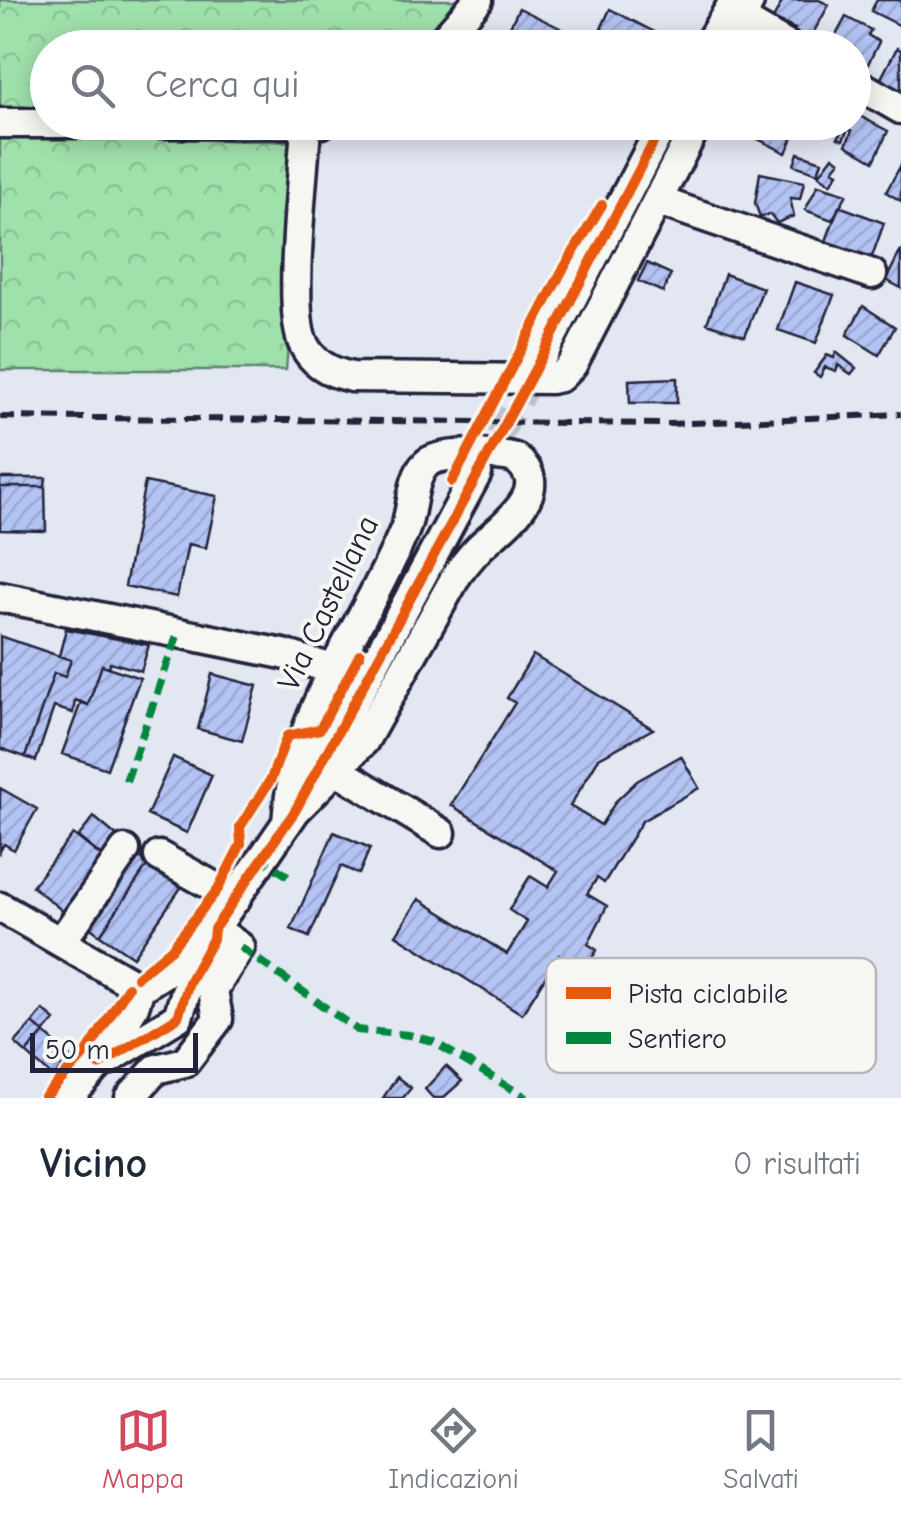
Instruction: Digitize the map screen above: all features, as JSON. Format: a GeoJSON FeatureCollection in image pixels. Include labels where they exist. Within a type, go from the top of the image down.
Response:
{"type":"FeatureCollection","features":[{"type":"Feature","properties":{"kind":"street"},"geometry":{"type":"LineString","coordinates":[[452,30],[478,0]]}},
{"type":"Feature","properties":{"kind":"street"},"geometry":{"type":"LineString","coordinates":[[718,30],[720,0]]}},
{"type":"Feature","properties":{"kind":"street"},"geometry":{"type":"LineString","coordinates":[[726,30],[742,7],[770,30]]}},
{"type":"Feature","properties":{"kind":"street"},"geometry":{"type":"LineString","coordinates":[[871,91],[901,108]]}},
{"type":"Feature","properties":{"kind":"street"},"geometry":{"type":"LineString","coordinates":[[0,124],[30,124]]}},
{"type":"Feature","properties":{"kind":"street"},"geometry":{"type":"LineString","coordinates":[[314,140],[298,326],[311,355],[330,370],[352,377],[560,377],[572,365],[689,140]]}},
{"type":"Feature","properties":{"kind":"street"},"geometry":{"type":"LineString","coordinates":[[534,371],[655,140]]}},
{"type":"Feature","properties":{"kind":"street"},"geometry":{"type":"LineString","coordinates":[[658,201],[872,274]]}},
{"type":"Feature","properties":{"kind":"street","name":"Via Castellana"},"geometry":{"type":"LineString","coordinates":[[458,456],[508,456],[522,463],[530,480],[523,508],[478,548],[458,573],[364,741],[291,817],[293,767],[312,712],[406,526],[424,465],[438,458],[458,456]]}},
{"type":"Feature","properties":{"kind":"street","name":"Via Castellana"},"geometry":{"type":"LineString","coordinates":[[68,1098],[99,1065],[143,991],[203,934],[214,929],[291,817],[477,473]]}},
{"type":"Feature","properties":{"kind":"street"},"geometry":{"type":"LineString","coordinates":[[0,597],[283,654],[332,669]]}},
{"type":"Feature","properties":{"kind":"street"},"geometry":{"type":"LineString","coordinates":[[337,770],[441,833]]}},
{"type":"Feature","properties":{"kind":"street"},"geometry":{"type":"LineString","coordinates":[[61,942],[126,850]]}},
{"type":"Feature","properties":{"kind":"street"},"geometry":{"type":"LineString","coordinates":[[159,856],[236,899]]}},
{"type":"Feature","properties":{"kind":"street"},"geometry":{"type":"LineString","coordinates":[[0,907],[143,991],[174,985],[174,1015],[145,1024],[143,991]]}},
{"type":"Feature","properties":{"kind":"street"},"geometry":{"type":"LineString","coordinates":[[130,1098],[156,1069],[185,1062],[218,1019],[213,990],[240,948],[214,929]]}},
{"type":"Feature","properties":{"kind":"street","name":"Via Castellana"},"geometry":{"type":"LineString","coordinates":[[99,1065],[174,1015],[213,939],[214,929]]}},
{"type":"Feature","properties":{"kind":"green space"},"geometry":{"type":"Polygon","coordinates":[[[0,0],[459,0],[434,30],[30,30],[30,108],[0,107],[0,0]]]}},
{"type":"Feature","properties":{"kind":"green space"},"geometry":{"type":"Polygon","coordinates":[[[0,135],[30,136],[30,140],[305,142],[286,370],[0,370],[0,135]]]}},
{"type":"Feature","properties":{"kind":"building"},"geometry":{"type":"Polygon","coordinates":[[[783,0],[819,0],[829,5],[815,30],[794,30],[773,19],[783,0]]]}},
{"type":"Feature","properties":{"kind":"building"},"geometry":{"type":"Polygon","coordinates":[[[877,0],[901,0],[901,26],[871,11],[877,0]]]}},
{"type":"Feature","properties":{"kind":"building"},"geometry":{"type":"Polygon","coordinates":[[[519,8],[564,30],[508,30],[519,8]]]}},
{"type":"Feature","properties":{"kind":"building"},"geometry":{"type":"Polygon","coordinates":[[[610,9],[650,30],[603,30],[610,9]]]}},
{"type":"Feature","properties":{"kind":"building"},"geometry":{"type":"Polygon","coordinates":[[[846,17],[871,30],[839,30],[846,17]]]}},
{"type":"Feature","properties":{"kind":"building"},"geometry":{"type":"Polygon","coordinates":[[[871,37],[879,42],[871,58],[871,37]]]}},
{"type":"Feature","properties":{"kind":"building"},"geometry":{"type":"Polygon","coordinates":[[[897,48],[901,50],[898,93],[879,82],[897,48]]]}},
{"type":"Feature","properties":{"kind":"building"},"geometry":{"type":"Polygon","coordinates":[[[871,122],[888,131],[874,161],[846,145],[848,140],[871,140],[871,122]]]}},
{"type":"Feature","properties":{"kind":"building"},"geometry":{"type":"Polygon","coordinates":[[[760,140],[792,140],[786,153],[760,140]]]}},
{"type":"Feature","properties":{"kind":"building"},"geometry":{"type":"Polygon","coordinates":[[[798,153],[822,161],[818,173],[794,165],[798,153]]]}},
{"type":"Feature","properties":{"kind":"building"},"geometry":{"type":"Polygon","coordinates":[[[833,156],[840,161],[833,170],[838,173],[831,184],[819,175],[833,156]]]}},
{"type":"Feature","properties":{"kind":"building"},"geometry":{"type":"Polygon","coordinates":[[[901,165],[901,201],[886,192],[901,165]]]}},
{"type":"Feature","properties":{"kind":"building"},"geometry":{"type":"Polygon","coordinates":[[[760,173],[804,182],[800,199],[790,198],[794,216],[777,223],[770,214],[760,217],[755,203],[760,173]]]}},
{"type":"Feature","properties":{"kind":"building"},"geometry":{"type":"Polygon","coordinates":[[[818,185],[847,194],[832,220],[805,210],[818,185]]]}},
{"type":"Feature","properties":{"kind":"building"},"geometry":{"type":"Polygon","coordinates":[[[839,206],[884,223],[869,265],[823,249],[839,206]]]}},
{"type":"Feature","properties":{"kind":"building"},"geometry":{"type":"Polygon","coordinates":[[[901,250],[901,288],[886,280],[901,250]]]}},
{"type":"Feature","properties":{"kind":"building"},"geometry":{"type":"Polygon","coordinates":[[[647,263],[671,274],[663,292],[638,281],[647,263]]]}},
{"type":"Feature","properties":{"kind":"building"},"geometry":{"type":"Polygon","coordinates":[[[725,274],[763,288],[745,336],[707,323],[725,274]]]}},
{"type":"Feature","properties":{"kind":"building"},"geometry":{"type":"Polygon","coordinates":[[[795,282],[834,295],[816,343],[778,330],[795,282]]]}},
{"type":"Feature","properties":{"kind":"building"},"geometry":{"type":"Polygon","coordinates":[[[863,306],[895,327],[879,355],[847,335],[863,306]]]}},
{"type":"Feature","properties":{"kind":"building"},"geometry":{"type":"Polygon","coordinates":[[[836,352],[856,368],[851,374],[838,365],[836,371],[825,367],[820,377],[814,373],[827,355],[834,358],[836,352]]]}},
{"type":"Feature","properties":{"kind":"building"},"geometry":{"type":"Polygon","coordinates":[[[677,378],[677,403],[630,403],[629,380],[677,378]]]}},
{"type":"Feature","properties":{"kind":"building"},"geometry":{"type":"Polygon","coordinates":[[[0,478],[46,478],[45,487],[0,487],[0,478]]]}},
{"type":"Feature","properties":{"kind":"building"},"geometry":{"type":"Polygon","coordinates":[[[145,482],[217,496],[206,548],[188,544],[177,597],[125,586],[145,482]]]}},
{"type":"Feature","properties":{"kind":"building"},"geometry":{"type":"Polygon","coordinates":[[[0,487],[45,487],[46,531],[0,530],[0,487]]]}},
{"type":"Feature","properties":{"kind":"building"},"geometry":{"type":"Polygon","coordinates":[[[66,629],[149,645],[141,671],[110,662],[109,667],[102,665],[88,705],[75,700],[73,713],[54,707],[36,761],[25,757],[54,673],[65,677],[71,660],[59,656],[66,629]]]}},
{"type":"Feature","properties":{"kind":"building"},"geometry":{"type":"Polygon","coordinates":[[[0,636],[71,660],[65,677],[54,673],[25,757],[0,748],[0,636]]]}},
{"type":"Feature","properties":{"kind":"building"},"geometry":{"type":"Polygon","coordinates":[[[533,655],[653,729],[599,758],[570,806],[601,825],[616,801],[637,781],[681,756],[699,788],[642,821],[604,883],[597,878],[587,894],[607,906],[588,944],[597,950],[592,958],[546,958],[546,976],[522,1014],[396,935],[419,899],[507,954],[527,922],[509,910],[530,876],[548,887],[558,871],[451,805],[515,703],[507,698],[533,655]]]}},
{"type":"Feature","properties":{"kind":"building"},"geometry":{"type":"Polygon","coordinates":[[[102,665],[140,678],[107,769],[62,754],[81,702],[88,705],[102,665]]]}},
{"type":"Feature","properties":{"kind":"building"},"geometry":{"type":"Polygon","coordinates":[[[212,674],[257,686],[242,741],[198,729],[212,674]]]}},
{"type":"Feature","properties":{"kind":"building"},"geometry":{"type":"Polygon","coordinates":[[[173,757],[212,775],[187,833],[147,815],[173,757]]]}},
{"type":"Feature","properties":{"kind":"building"},"geometry":{"type":"Polygon","coordinates":[[[0,788],[37,809],[14,850],[4,844],[0,851],[0,788]]]}},
{"type":"Feature","properties":{"kind":"building"},"geometry":{"type":"Polygon","coordinates":[[[94,817],[119,838],[103,857],[78,837],[94,817]]]}},
{"type":"Feature","properties":{"kind":"building"},"geometry":{"type":"Polygon","coordinates":[[[334,832],[370,848],[359,874],[341,866],[309,937],[291,929],[334,832]]]}},
{"type":"Feature","properties":{"kind":"building"},"geometry":{"type":"Polygon","coordinates":[[[73,834],[107,861],[65,913],[32,886],[73,834]]]}},
{"type":"Feature","properties":{"kind":"building"},"geometry":{"type":"Polygon","coordinates":[[[136,855],[149,863],[100,935],[88,926],[136,855]]]}},
{"type":"Feature","properties":{"kind":"building"},"geometry":{"type":"Polygon","coordinates":[[[149,863],[182,886],[133,957],[100,935],[149,863]]]}},
{"type":"Feature","properties":{"kind":"building"},"geometry":{"type":"Polygon","coordinates":[[[43,1010],[55,1020],[44,1033],[33,1023],[43,1010]]]}},
{"type":"Feature","properties":{"kind":"building"},"geometry":{"type":"Polygon","coordinates":[[[33,1023],[44,1033],[26,1053],[15,1043],[33,1023]]]}},
{"type":"Feature","properties":{"kind":"building"},"geometry":{"type":"Polygon","coordinates":[[[44,1033],[71,1057],[53,1077],[26,1053],[44,1033]]]}},
{"type":"Feature","properties":{"kind":"building"},"geometry":{"type":"Polygon","coordinates":[[[446,1066],[462,1081],[443,1098],[433,1098],[425,1089],[446,1066]]]}},
{"type":"Feature","properties":{"kind":"building"},"geometry":{"type":"Polygon","coordinates":[[[397,1077],[411,1088],[403,1098],[383,1098],[397,1077]]]}},
{"type":"Feature","properties":{"kind":"tunnel"},"geometry":{"type":"LineString","coordinates":[[477,473],[534,371]]}},
{"type":"Feature","properties":{"kind":"railway"},"geometry":{"type":"LineString","coordinates":[[0,417],[669,424],[901,414]]}},
{"type":"Feature","properties":{"kind":"marked path"},"geometry":{"type":"LineString","coordinates":[[126,781],[178,633]]}},
{"type":"Feature","properties":{"kind":"marked path"},"geometry":{"type":"LineString","coordinates":[[257,856],[288,876]]}},
{"type":"Feature","properties":{"kind":"marked path"},"geometry":{"type":"LineString","coordinates":[[240,947],[357,1030],[432,1041],[527,1098]]}},
{"type":"Feature","properties":{"kind":"cycle path"},"geometry":{"type":"LineString","coordinates":[[99,1065],[178,1017],[189,982],[213,939],[214,929],[295,811],[655,140]]}},
{"type":"Feature","properties":{"kind":"cycle path"},"geometry":{"type":"LineString","coordinates":[[452,482],[561,273],[602,205]]}},
{"type":"Feature","properties":{"kind":"cycle path"},"geometry":{"type":"LineString","coordinates":[[137,977],[171,949],[218,889],[241,844],[240,827],[271,779],[287,736],[320,729],[360,654]]}},
{"type":"Feature","properties":{"kind":"cycle path"},"geometry":{"type":"LineString","coordinates":[[44,1098],[88,1051],[128,987]]}}]}
